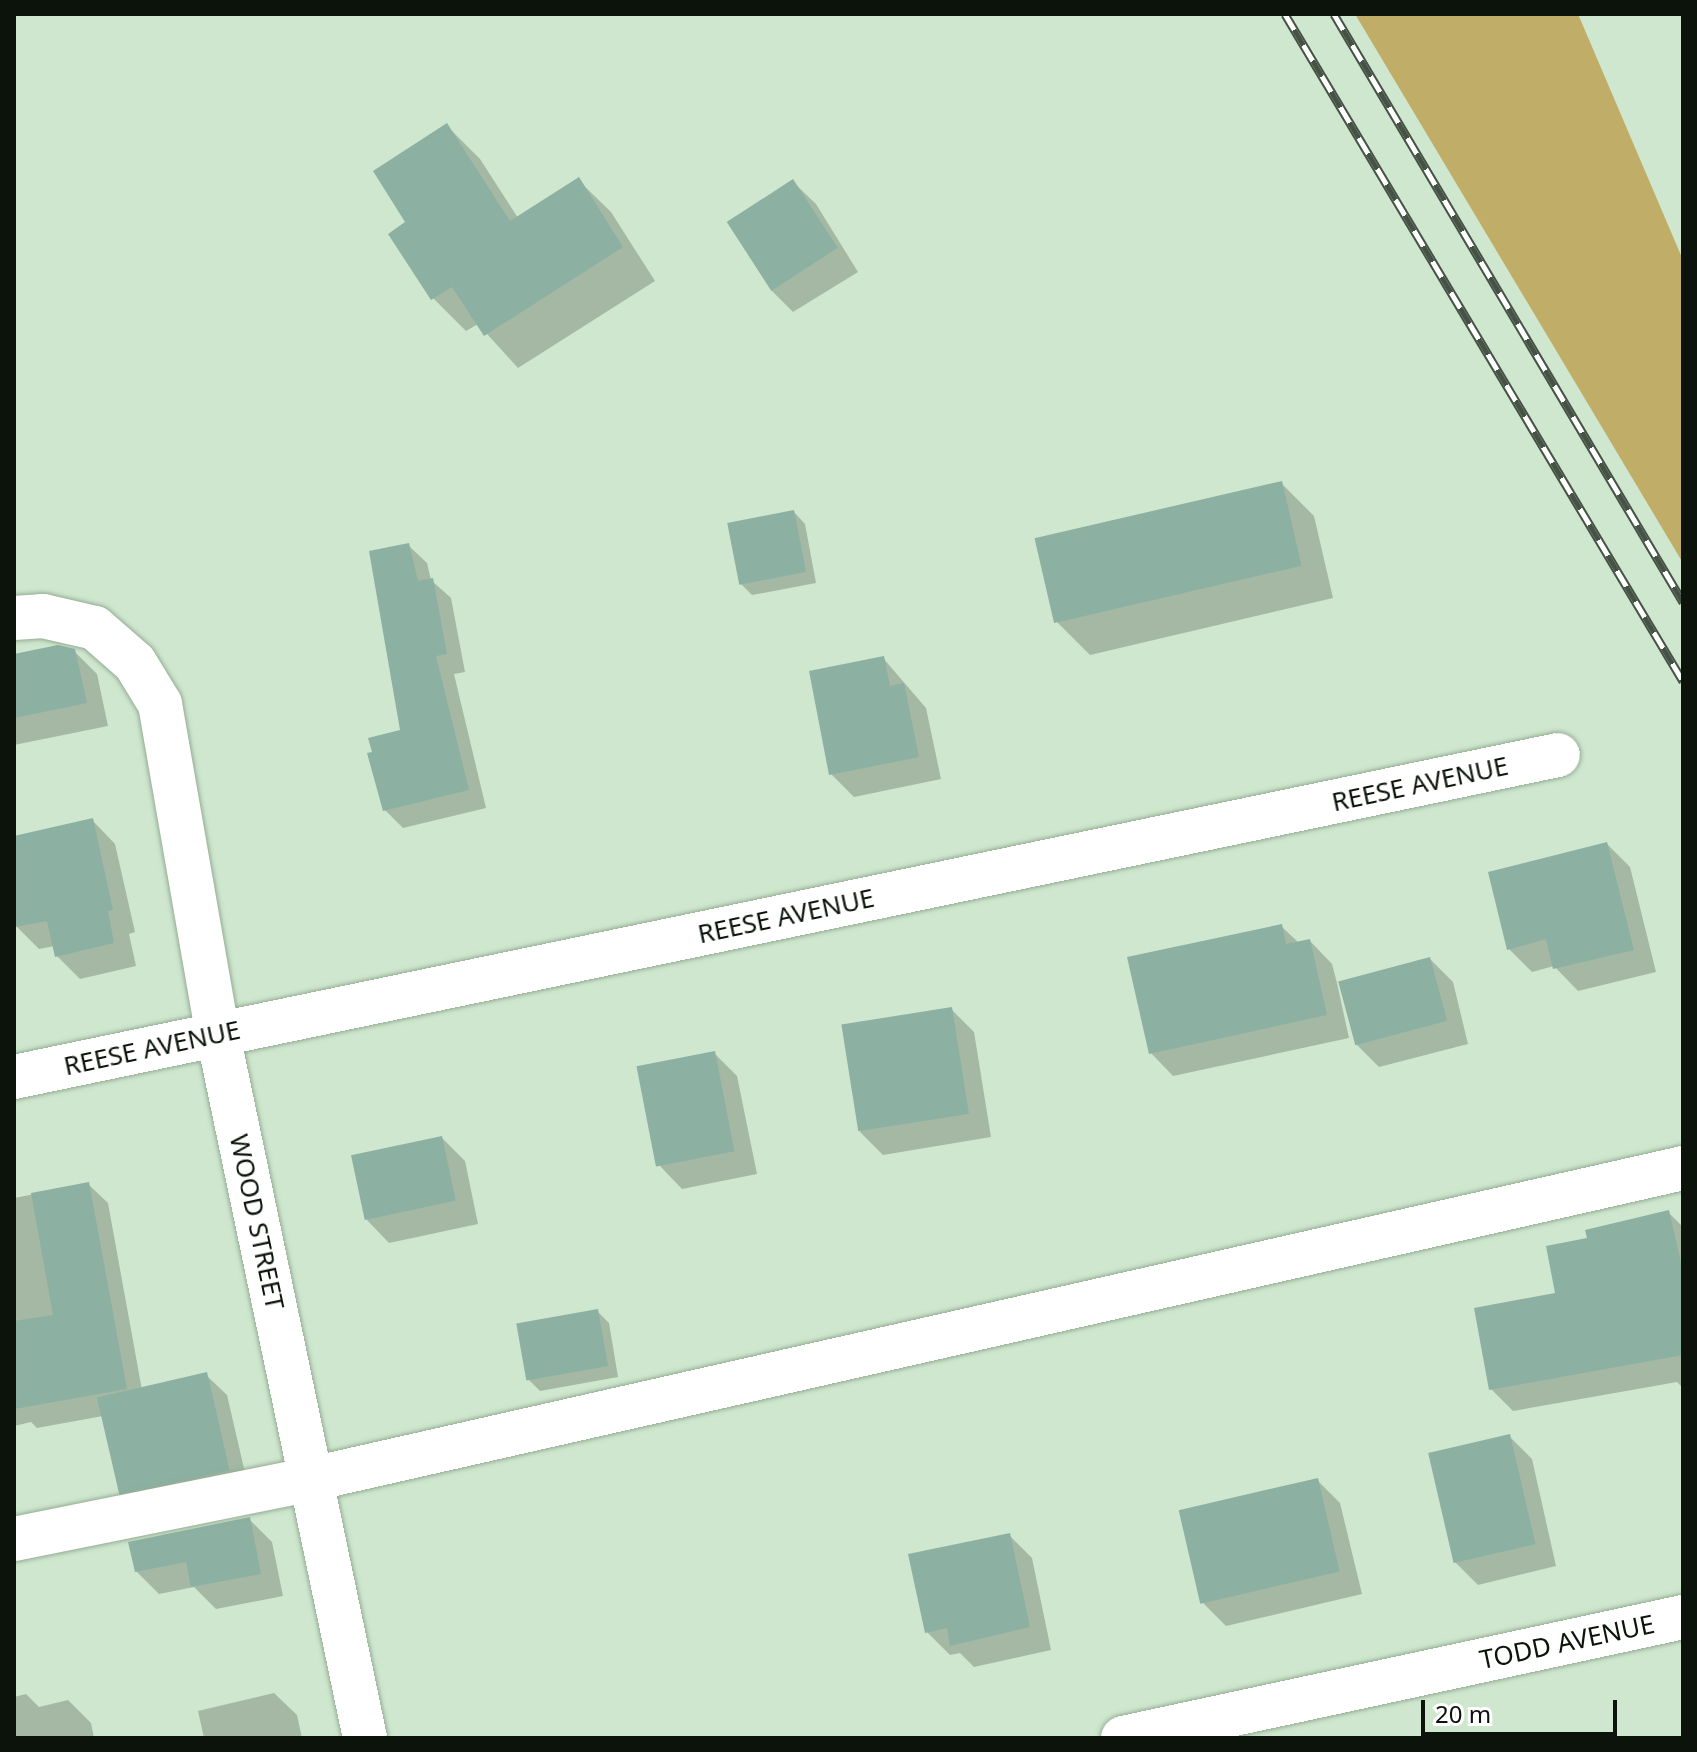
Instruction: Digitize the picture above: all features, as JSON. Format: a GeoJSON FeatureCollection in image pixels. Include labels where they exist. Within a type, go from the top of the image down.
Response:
{"type":"FeatureCollection","features":[{"type":"Feature","properties":{"kind":"street","name":"WOOD STREET"},"geometry":{"type":"LineString","coordinates":[[14,618],[43,616],[95,628],[135,663],[160,704],[218,1035],[365,1738]]}},
{"type":"Feature","properties":{"kind":"street","name":"REESE AVENUE"},"geometry":{"type":"LineString","coordinates":[[14,1077],[1558,755]]}},
{"type":"Feature","properties":{"kind":"street"},"geometry":{"type":"LineString","coordinates":[[14,1539],[312,1479],[1683,1168]]}},
{"type":"Feature","properties":{"kind":"street","name":"TODD AVENUE"},"geometry":{"type":"LineString","coordinates":[[1123,1738],[1683,1617]]}},
{"type":"Feature","properties":{"kind":"shaded area"},"geometry":{"type":"Polygon","coordinates":[[[1355,14],[1578,14],[1683,260],[1683,563],[1355,14]]]}},
{"type":"Feature","properties":{"kind":"building"},"geometry":{"type":"Polygon","coordinates":[[[447,123],[510,221],[579,177],[623,247],[484,336],[452,287],[431,300],[388,234],[405,222],[373,171],[447,123]]]}},
{"type":"Feature","properties":{"kind":"building"},"geometry":{"type":"Polygon","coordinates":[[[793,179],[838,248],[771,291],[727,222],[793,179]]]}},
{"type":"Feature","properties":{"kind":"building"},"geometry":{"type":"Polygon","coordinates":[[[1282,481],[1302,566],[1054,623],[1035,538],[1282,481]]]}},
{"type":"Feature","properties":{"kind":"building"},"geometry":{"type":"Polygon","coordinates":[[[794,510],[806,572],[739,585],[727,523],[794,510]]]}},
{"type":"Feature","properties":{"kind":"building"},"geometry":{"type":"Polygon","coordinates":[[[409,543],[418,581],[433,578],[447,654],[436,656],[469,790],[383,811],[367,753],[372,752],[368,738],[400,730],[369,551],[409,543]]]}},
{"type":"Feature","properties":{"kind":"building"},"geometry":{"type":"Polygon","coordinates":[[[58,645],[75,649],[87,703],[14,718],[14,654],[58,645]]]}},
{"type":"Feature","properties":{"kind":"building"},"geometry":{"type":"Polygon","coordinates":[[[884,656],[890,686],[904,683],[919,757],[829,775],[809,671],[884,656]]]}},
{"type":"Feature","properties":{"kind":"building"},"geometry":{"type":"Polygon","coordinates":[[[93,818],[113,910],[108,911],[114,943],[55,957],[47,921],[14,927],[14,836],[93,818]]]}},
{"type":"Feature","properties":{"kind":"building"},"geometry":{"type":"Polygon","coordinates":[[[1607,842],[1634,950],[1553,969],[1546,939],[1507,950],[1488,872],[1607,842]]]}},
{"type":"Feature","properties":{"kind":"building"},"geometry":{"type":"Polygon","coordinates":[[[1282,924],[1286,944],[1310,939],[1327,1015],[1149,1054],[1127,957],[1282,924]]]}},
{"type":"Feature","properties":{"kind":"building"},"geometry":{"type":"Polygon","coordinates":[[[1430,957],[1447,1021],[1355,1045],[1338,982],[1430,957]]]}},
{"type":"Feature","properties":{"kind":"building"},"geometry":{"type":"Polygon","coordinates":[[[952,1007],[969,1114],[858,1131],[841,1025],[952,1007]]]}},
{"type":"Feature","properties":{"kind":"building"},"geometry":{"type":"Polygon","coordinates":[[[715,1051],[734,1151],[656,1166],[636,1066],[715,1051]]]}},
{"type":"Feature","properties":{"kind":"building"},"geometry":{"type":"Polygon","coordinates":[[[442,1136],[456,1201],[365,1220],[351,1155],[442,1136]]]}},
{"type":"Feature","properties":{"kind":"building"},"geometry":{"type":"Polygon","coordinates":[[[89,1182],[127,1389],[14,1409],[14,1321],[53,1315],[31,1193],[89,1182]]]}},
{"type":"Feature","properties":{"kind":"building"},"geometry":{"type":"Polygon","coordinates":[[[1669,1210],[1683,1272],[1683,1355],[1489,1390],[1474,1308],[1555,1293],[1546,1246],[1587,1238],[1585,1230],[1669,1210]]]}},
{"type":"Feature","properties":{"kind":"building"},"geometry":{"type":"Polygon","coordinates":[[[598,1309],[608,1366],[526,1381],[516,1323],[598,1309]]]}},
{"type":"Feature","properties":{"kind":"building"},"geometry":{"type":"Polygon","coordinates":[[[207,1372],[230,1470],[120,1496],[97,1397],[207,1372]]]}},
{"type":"Feature","properties":{"kind":"building"},"geometry":{"type":"Polygon","coordinates":[[[1510,1434],[1535,1544],[1454,1563],[1428,1453],[1510,1434]]]}},
{"type":"Feature","properties":{"kind":"building"},"geometry":{"type":"Polygon","coordinates":[[[1318,1478],[1340,1572],[1200,1604],[1179,1510],[1318,1478]]]}},
{"type":"Feature","properties":{"kind":"building"},"geometry":{"type":"Polygon","coordinates":[[[250,1517],[261,1574],[191,1587],[186,1562],[135,1572],[128,1542],[250,1517]]]}},
{"type":"Feature","properties":{"kind":"building"},"geometry":{"type":"Polygon","coordinates":[[[1010,1533],[1030,1627],[950,1646],[947,1628],[925,1633],[908,1554],[1010,1533]]]}},
{"type":"Feature","properties":{"kind":"railway"},"geometry":{"type":"LineString","coordinates":[[1285,14],[1683,681]]}},
{"type":"Feature","properties":{"kind":"railway"},"geometry":{"type":"LineString","coordinates":[[1334,14],[1683,602]]}}]}
